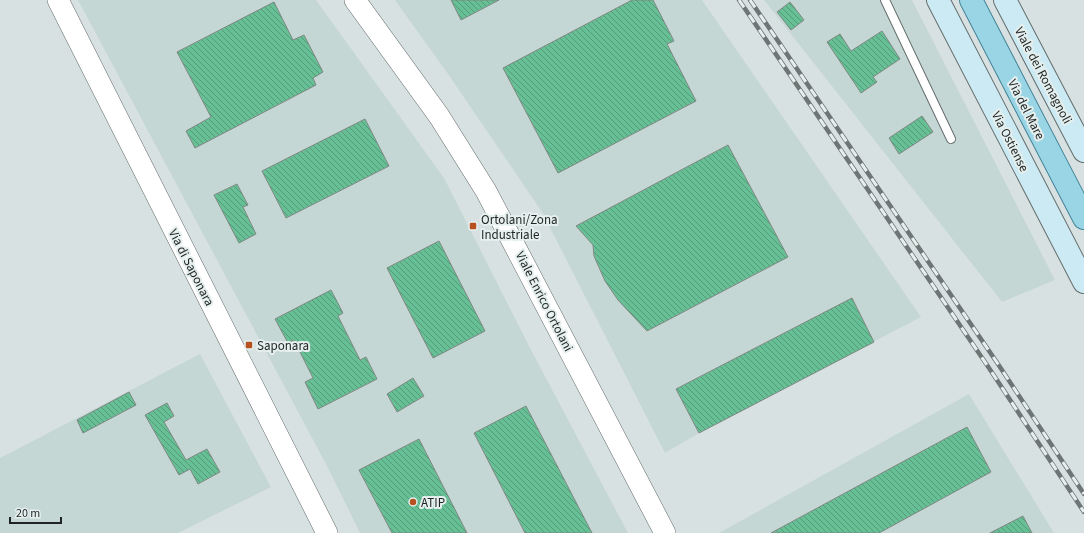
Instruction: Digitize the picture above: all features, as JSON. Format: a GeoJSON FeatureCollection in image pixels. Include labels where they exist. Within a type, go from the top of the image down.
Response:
{"type":"FeatureCollection","features":[{"type":"Feature","properties":{"kind":"main road","name":"Via Ostiense"},"geometry":{"type":"LineString","coordinates":[[938,0],[1084,282]]}},
{"type":"Feature","properties":{"kind":"main road","name":"Via del Mare"},"geometry":{"type":"LineString","coordinates":[[971,0],[1084,218]]}},
{"type":"Feature","properties":{"kind":"main road","name":"Viale dei Romagnoli"},"geometry":{"type":"LineString","coordinates":[[1005,0],[1084,151]]}},
{"type":"Feature","properties":{"kind":"street","name":"Via di Saponara"},"geometry":{"type":"LineString","coordinates":[[58,0],[327,533]]}},
{"type":"Feature","properties":{"kind":"street","name":"Viale Enrico Ortolani"},"geometry":{"type":"LineString","coordinates":[[355,0],[439,116],[486,191],[665,533]]}},
{"type":"Feature","properties":{"kind":"lane"},"geometry":{"type":"LineString","coordinates":[[885,0],[951,139]]}},
{"type":"Feature","properties":{"kind":"shaded area"},"geometry":{"type":"Polygon","coordinates":[[[78,0],[316,0],[444,178],[529,346],[628,533],[360,533],[327,466],[78,0]]]}},
{"type":"Feature","properties":{"kind":"shaded area"},"geometry":{"type":"Polygon","coordinates":[[[395,0],[702,0],[921,317],[699,433],[665,453],[542,212],[448,74],[395,0]]]}},
{"type":"Feature","properties":{"kind":"shaded area"},"geometry":{"type":"Polygon","coordinates":[[[764,0],[912,0],[1055,280],[1002,302],[764,0]]]}},
{"type":"Feature","properties":{"kind":"shaded area"},"geometry":{"type":"Polygon","coordinates":[[[200,354],[271,487],[178,533],[0,533],[0,458],[200,354]]]}},
{"type":"Feature","properties":{"kind":"shaded area"},"geometry":{"type":"Polygon","coordinates":[[[969,394],[1054,533],[719,533],[969,394]]]}},
{"type":"Feature","properties":{"kind":"building"},"geometry":{"type":"Polygon","coordinates":[[[451,0],[499,0],[461,20],[451,0]]]}},
{"type":"Feature","properties":{"kind":"building"},"geometry":{"type":"Polygon","coordinates":[[[632,0],[653,0],[674,41],[667,44],[696,101],[558,173],[503,68],[632,0]]]}},
{"type":"Feature","properties":{"kind":"building"},"geometry":{"type":"Polygon","coordinates":[[[274,2],[293,40],[304,35],[323,72],[313,78],[316,85],[195,148],[186,131],[211,117],[177,52],[274,2]]]}},
{"type":"Feature","properties":{"kind":"building"},"geometry":{"type":"Polygon","coordinates":[[[790,2],[804,20],[791,30],[777,12],[790,2]]]}},
{"type":"Feature","properties":{"kind":"building"},"geometry":{"type":"Polygon","coordinates":[[[882,31],[900,59],[873,77],[877,82],[861,93],[827,42],[840,34],[851,51],[882,31]]]}},
{"type":"Feature","properties":{"kind":"building"},"geometry":{"type":"Polygon","coordinates":[[[922,116],[933,132],[899,154],[889,138],[922,116]]]}},
{"type":"Feature","properties":{"kind":"building"},"geometry":{"type":"Polygon","coordinates":[[[365,119],[389,166],[286,218],[262,171],[365,119]]]}},
{"type":"Feature","properties":{"kind":"building"},"geometry":{"type":"Polygon","coordinates":[[[728,145],[788,257],[647,331],[618,300],[605,281],[594,256],[593,245],[576,226],[728,145]]]}},
{"type":"Feature","properties":{"kind":"building"},"geometry":{"type":"Polygon","coordinates":[[[237,184],[248,205],[243,207],[256,234],[239,243],[214,195],[237,184]]]}},
{"type":"Feature","properties":{"kind":"building"},"geometry":{"type":"Polygon","coordinates":[[[439,241],[485,331],[433,358],[387,268],[439,241]]]}},
{"type":"Feature","properties":{"kind":"building"},"geometry":{"type":"Polygon","coordinates":[[[331,290],[343,313],[338,316],[360,360],[366,357],[377,379],[318,409],[305,382],[313,378],[294,340],[288,343],[275,319],[331,290]]]}},
{"type":"Feature","properties":{"kind":"building"},"geometry":{"type":"Polygon","coordinates":[[[852,298],[874,342],[699,433],[676,389],[852,298]]]}},
{"type":"Feature","properties":{"kind":"building"},"geometry":{"type":"Polygon","coordinates":[[[413,378],[424,396],[397,412],[387,394],[413,378]]]}},
{"type":"Feature","properties":{"kind":"building"},"geometry":{"type":"Polygon","coordinates":[[[129,392],[136,405],[83,433],[77,420],[129,392]]]}},
{"type":"Feature","properties":{"kind":"building"},"geometry":{"type":"Polygon","coordinates":[[[167,403],[174,416],[164,422],[186,460],[207,449],[220,472],[198,484],[190,469],[179,475],[145,415],[167,403]]]}},
{"type":"Feature","properties":{"kind":"building"},"geometry":{"type":"Polygon","coordinates":[[[526,406],[592,533],[525,533],[474,433],[526,406]]]}},
{"type":"Feature","properties":{"kind":"building"},"geometry":{"type":"Polygon","coordinates":[[[967,427],[991,472],[879,533],[771,533],[967,427]]]}},
{"type":"Feature","properties":{"kind":"building","name":"ATIP"},"geometry":{"type":"Polygon","coordinates":[[[419,439],[467,533],[392,533],[359,470],[419,439]]]}},
{"type":"Feature","properties":{"kind":"building"},"geometry":{"type":"Polygon","coordinates":[[[1023,516],[1032,533],[990,533],[1023,516]]]}},
{"type":"Feature","properties":{"kind":"railway"},"geometry":{"type":"LineString","coordinates":[[739,0],[989,368],[1084,512]]}},
{"type":"Feature","properties":{"kind":"railway"},"geometry":{"type":"LineString","coordinates":[[750,0],[998,364],[1084,494]]}},
{"type":"Feature","properties":{"kind":"place","name":"Ortolani/Zona Industriale"},"geometry":{"type":"Point","coordinates":[473,226]}},
{"type":"Feature","properties":{"kind":"place","name":"Saponara"},"geometry":{"type":"Point","coordinates":[249,345]}},
{"type":"Feature","properties":{"kind":"place","name":"ATIP"},"geometry":{"type":"Point","coordinates":[413,502]}}]}
